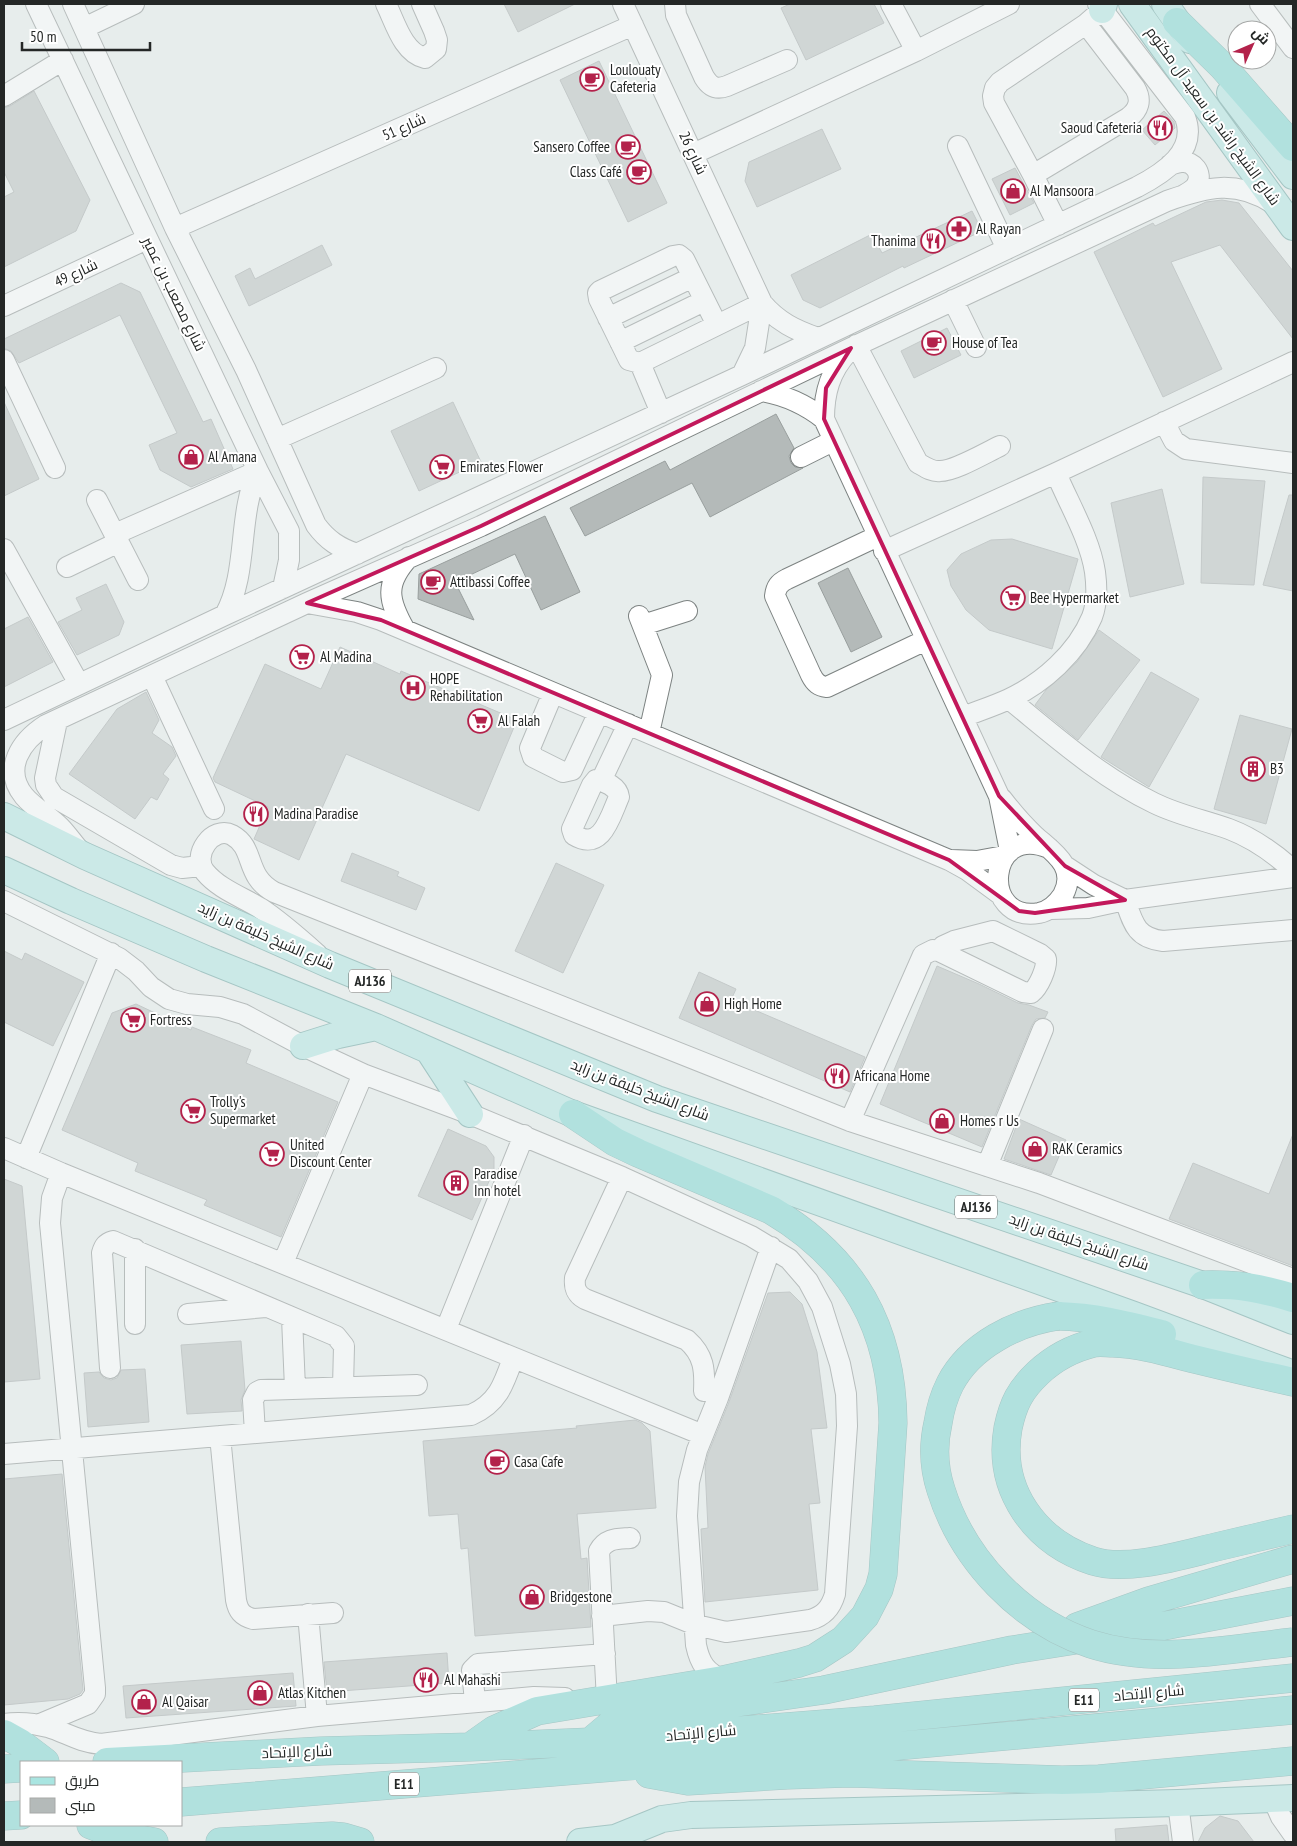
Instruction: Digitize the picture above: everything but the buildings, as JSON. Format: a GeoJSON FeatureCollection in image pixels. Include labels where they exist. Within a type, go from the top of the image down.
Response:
{"type":"FeatureCollection","features":[{"type":"Feature","properties":{"kind":"highway"},"geometry":{"type":"LineString","coordinates":[[1171,13],[1293,147]]}},
{"type":"Feature","properties":{"kind":"highway"},"geometry":{"type":"LineString","coordinates":[[470,1747],[494,1730],[522,1716],[552,1708],[723,1680],[815,1658],[843,1640],[855,1628],[873,1603],[883,1574],[893,1423],[892,1392],[886,1354],[872,1317],[858,1289],[828,1252],[792,1222],[771,1210],[615,1142],[573,1114]]}},
{"type":"Feature","properties":{"kind":"highway"},"geometry":{"type":"LineString","coordinates":[[1203,1284],[1231,1284],[1261,1288],[1293,1298]]}},
{"type":"Feature","properties":{"kind":"highway"},"geometry":{"type":"LineString","coordinates":[[1226,1349],[1111,1321],[1086,1317],[1058,1316],[1039,1319],[1022,1325],[986,1344],[970,1357],[959,1369],[950,1384],[943,1401],[935,1436],[936,1468],[940,1490],[963,1539],[976,1560],[989,1575],[1020,1606],[1053,1627],[1091,1644],[1122,1651],[1156,1654],[1192,1653],[1293,1642]]}},
{"type":"Feature","properties":{"kind":"highway"},"geometry":{"type":"LineString","coordinates":[[1293,1382],[1153,1348],[1126,1344],[1096,1343],[1070,1350],[1046,1366],[1029,1382],[1015,1400],[1006,1440],[1006,1461],[1010,1483],[1020,1504],[1032,1521],[1049,1538],[1067,1549],[1094,1561],[1117,1564],[1169,1558],[1293,1529]]}},
{"type":"Feature","properties":{"kind":"highway"},"geometry":{"type":"LineString","coordinates":[[1012,1650],[1148,1602],[1293,1559]]}},
{"type":"Feature","properties":{"kind":"highway"},"geometry":{"type":"LineString","coordinates":[[590,1742],[609,1726],[630,1718],[824,1690],[898,1676],[1012,1650],[1158,1627],[1283,1602]]}},
{"type":"Feature","properties":{"kind":"highway","name":"شارع الإتحاد"},"geometry":{"type":"LineString","coordinates":[[125,1761],[321,1750],[590,1742],[875,1720],[1293,1678]]}},
{"type":"Feature","properties":{"kind":"highway","name":"شارع الإتحاد"},"geometry":{"type":"LineString","coordinates":[[182,1802],[886,1747],[1293,1710]]}},
{"type":"Feature","properties":{"kind":"highway"},"geometry":{"type":"LineString","coordinates":[[4,1734],[20,1743],[44,1761]]}},
{"type":"Feature","properties":{"kind":"highway"},"geometry":{"type":"LineString","coordinates":[[627,1766],[649,1774],[688,1781],[787,1774],[850,1773],[1062,1780],[1098,1779],[1293,1761]]}},
{"type":"Feature","properties":{"kind":"highway"},"geometry":{"type":"LineString","coordinates":[[4,1769],[20,1768]]}},
{"type":"Feature","properties":{"kind":"highway"},"geometry":{"type":"LineString","coordinates":[[4,1816],[20,1815]]}},
{"type":"Feature","properties":{"kind":"highway"},"geometry":{"type":"LineString","coordinates":[[94,1826],[117,1835],[154,1842]]}},
{"type":"Feature","properties":{"kind":"highway"},"geometry":{"type":"LineString","coordinates":[[220,1842],[332,1836],[360,1842]]}},
{"type":"Feature","properties":{"kind":"main road","name":"شارع الشيخ راشد بن سعيد آل مكتوم"},"geometry":{"type":"LineString","coordinates":[[1132,4],[1293,227]]}},
{"type":"Feature","properties":{"kind":"main road","name":"شارع الشيخ راشد بن سعيد آل مكتوم"},"geometry":{"type":"LineString","coordinates":[[1171,13],[1293,176]]}},
{"type":"Feature","properties":{"kind":"main road","name":"شارع الشيخ خليفة بن زايد"},"geometry":{"type":"LineString","coordinates":[[4,816],[84,856],[330,964],[657,1099],[1203,1284],[1293,1321]]}},
{"type":"Feature","properties":{"kind":"main road","name":"AJ136"},"geometry":{"type":"LineString","coordinates":[[4,870],[71,902],[188,952],[376,1027],[573,1114],[1293,1374]]}},
{"type":"Feature","properties":{"kind":"main road"},"geometry":{"type":"LineString","coordinates":[[303,1046],[338,1035],[376,1027]]}},
{"type":"Feature","properties":{"kind":"main road"},"geometry":{"type":"LineString","coordinates":[[429,1051],[470,1114]]}},
{"type":"Feature","properties":{"kind":"main road"},"geometry":{"type":"LineString","coordinates":[[580,1842],[617,1840],[662,1819],[691,1815],[1178,1803],[1283,1798]]}},
{"type":"Feature","properties":{"kind":"street","name":"شارع مصعب بن عمير"},"geometry":{"type":"LineString","coordinates":[[36,4],[258,471],[289,531],[289,560],[283,588]]}},
{"type":"Feature","properties":{"kind":"street","name":"شارع مصعب بن عمير"},"geometry":{"type":"LineString","coordinates":[[73,4],[175,228],[246,370],[316,525],[324,536],[334,544],[357,554]]}},
{"type":"Feature","properties":{"kind":"street"},"geometry":{"type":"LineString","coordinates":[[84,28],[134,4]]}},
{"type":"Feature","properties":{"kind":"street"},"geometry":{"type":"LineString","coordinates":[[386,4],[404,40],[413,52],[425,58],[436,49],[437,40],[422,4]]}},
{"type":"Feature","properties":{"kind":"street","name":"شارع 26"},"geometry":{"type":"LineString","coordinates":[[623,4],[762,303],[772,315],[787,325],[818,338]]}},
{"type":"Feature","properties":{"kind":"street"},"geometry":{"type":"LineString","coordinates":[[675,4],[676,15],[704,77],[714,87],[727,86],[787,60]]}},
{"type":"Feature","properties":{"kind":"street"},"geometry":{"type":"LineString","coordinates":[[890,4],[916,51]]}},
{"type":"Feature","properties":{"kind":"street"},"geometry":{"type":"LineString","coordinates":[[693,154],[916,51],[1009,4]]}},
{"type":"Feature","properties":{"kind":"street"},"geometry":{"type":"LineString","coordinates":[[1260,4],[1293,48]]}},
{"type":"Feature","properties":{"kind":"street"},"geometry":{"type":"LineString","coordinates":[[4,720],[225,614],[742,375],[1154,178],[1170,165],[1187,144],[1189,135],[1185,117],[1160,84],[1097,10]]}},
{"type":"Feature","properties":{"kind":"street"},"geometry":{"type":"LineString","coordinates":[[1033,175],[1137,110],[1139,99],[1135,88],[1097,10]]}},
{"type":"Feature","properties":{"kind":"street"},"geometry":{"type":"LineString","coordinates":[[1058,225],[994,103],[993,96],[995,88],[1000,82],[1097,10]]}},
{"type":"Feature","properties":{"kind":"street","name":"شارع 51"},"geometry":{"type":"LineString","coordinates":[[175,228],[633,25]]}},
{"type":"Feature","properties":{"kind":"street"},"geometry":{"type":"LineString","coordinates":[[4,96],[63,60]]}},
{"type":"Feature","properties":{"kind":"street"},"geometry":{"type":"LineString","coordinates":[[1139,99],[1160,84]]}},
{"type":"Feature","properties":{"kind":"street"},"geometry":{"type":"LineString","coordinates":[[958,146],[1007,249]]}},
{"type":"Feature","properties":{"kind":"street"},"geometry":{"type":"LineString","coordinates":[[1170,165],[1183,162],[1189,163],[1195,166],[1198,172],[1198,184],[1184,195]]}},
{"type":"Feature","properties":{"kind":"street"},"geometry":{"type":"LineString","coordinates":[[4,759],[23,745],[36,731],[57,720],[307,603],[481,526],[761,391],[1153,207],[1184,195],[1220,188],[1233,188],[1259,194],[1278,207]]}},
{"type":"Feature","properties":{"kind":"street","name":"شارع 49"},"geometry":{"type":"LineString","coordinates":[[4,306],[147,239]]}},
{"type":"Feature","properties":{"kind":"street"},"geometry":{"type":"LineString","coordinates":[[717,325],[682,256],[676,254],[600,291],[598,296],[629,360],[640,363],[762,303]]}},
{"type":"Feature","properties":{"kind":"street"},"geometry":{"type":"LineString","coordinates":[[608,318],[692,277]]}},
{"type":"Feature","properties":{"kind":"street"},"geometry":{"type":"LineString","coordinates":[[953,300],[976,347]]}},
{"type":"Feature","properties":{"kind":"street"},"geometry":{"type":"LineString","coordinates":[[620,342],[704,302]]}},
{"type":"Feature","properties":{"kind":"street"},"geometry":{"type":"LineString","coordinates":[[742,375],[755,348],[762,303]]}},
{"type":"Feature","properties":{"kind":"street"},"geometry":{"type":"LineString","coordinates":[[307,603],[357,612],[405,630],[949,860],[967,870],[1001,895],[1012,907],[1027,913],[1043,912],[1050,909],[1057,904],[1065,890],[1067,874],[1065,866],[1061,858],[1022,823],[999,796],[824,419],[826,388],[832,373],[840,360],[854,347]]}},
{"type":"Feature","properties":{"kind":"street"},"geometry":{"type":"LineString","coordinates":[[854,347],[918,463],[928,469],[940,471],[952,468],[1000,446]]}},
{"type":"Feature","properties":{"kind":"street"},"geometry":{"type":"LineString","coordinates":[[4,360],[55,468]]}},
{"type":"Feature","properties":{"kind":"street"},"geometry":{"type":"LineString","coordinates":[[926,640],[828,687],[820,686],[814,682],[810,675],[775,596],[776,589],[780,583],[787,579],[881,544],[1056,473],[1293,362]]}},
{"type":"Feature","properties":{"kind":"street"},"geometry":{"type":"LineString","coordinates":[[640,363],[661,413]]}},
{"type":"Feature","properties":{"kind":"street"},"geometry":{"type":"LineString","coordinates":[[277,439],[436,368]]}},
{"type":"Feature","properties":{"kind":"street"},"geometry":{"type":"LineString","coordinates":[[761,391],[774,393],[798,402],[824,419]]}},
{"type":"Feature","properties":{"kind":"street"},"geometry":{"type":"LineString","coordinates":[[1164,422],[1174,441],[1186,449],[1293,464]]}},
{"type":"Feature","properties":{"kind":"street"},"geometry":{"type":"LineString","coordinates":[[801,457],[833,441]]}},
{"type":"Feature","properties":{"kind":"street"},"geometry":{"type":"LineString","coordinates":[[67,567],[117,538],[258,471]]}},
{"type":"Feature","properties":{"kind":"street"},"geometry":{"type":"LineString","coordinates":[[225,614],[237,584],[249,498],[258,471]]}},
{"type":"Feature","properties":{"kind":"street"},"geometry":{"type":"LineString","coordinates":[[963,717],[1008,699],[1042,678],[1071,650],[1089,622],[1096,602],[1096,579],[1092,556],[1056,473]]}},
{"type":"Feature","properties":{"kind":"street"},"geometry":{"type":"LineString","coordinates":[[97,500],[138,580]]}},
{"type":"Feature","properties":{"kind":"street"},"geometry":{"type":"LineString","coordinates":[[289,531],[299,540],[306,540],[312,537],[316,525]]}},
{"type":"Feature","properties":{"kind":"street"},"geometry":{"type":"LineString","coordinates":[[4,549],[79,684]]}},
{"type":"Feature","properties":{"kind":"street"},"geometry":{"type":"LineString","coordinates":[[405,630],[391,600],[395,576],[409,557]]}},
{"type":"Feature","properties":{"kind":"street"},"geometry":{"type":"LineString","coordinates":[[649,733],[662,675],[641,620],[687,611]]}},
{"type":"Feature","properties":{"kind":"street"},"geometry":{"type":"LineString","coordinates":[[152,676],[214,809]]}},
{"type":"Feature","properties":{"kind":"street"},"geometry":{"type":"LineString","coordinates":[[553,693],[530,748],[533,757],[564,772],[572,770],[599,712]]}},
{"type":"Feature","properties":{"kind":"street"},"geometry":{"type":"LineString","coordinates":[[1008,699],[1098,771],[1126,789],[1164,807],[1247,837],[1278,857],[1293,870]]}},
{"type":"Feature","properties":{"kind":"street"},"geometry":{"type":"LineString","coordinates":[[57,720],[45,778],[46,785],[54,797],[171,865],[182,868],[201,866]]}},
{"type":"Feature","properties":{"kind":"street"},"geometry":{"type":"LineString","coordinates":[[601,781],[628,724]]}},
{"type":"Feature","properties":{"kind":"street"},"geometry":{"type":"LineString","coordinates":[[23,745],[15,763],[14,772],[21,791],[31,803],[60,827],[84,856]]}},
{"type":"Feature","properties":{"kind":"street"},"geometry":{"type":"LineString","coordinates":[[999,796],[1007,854],[1000,863],[997,879],[1001,895]]}},
{"type":"Feature","properties":{"kind":"street"},"geometry":{"type":"LineString","coordinates":[[330,964],[278,921],[206,873],[201,866],[200,858],[202,849],[208,841],[217,835],[230,834],[244,846],[255,876],[274,892],[850,1121],[1039,1183],[1293,1279]]}},
{"type":"Feature","properties":{"kind":"street"},"geometry":{"type":"LineString","coordinates":[[949,860],[977,861],[1007,854],[1025,844],[1033,843],[1049,848]]}},
{"type":"Feature","properties":{"kind":"street"},"geometry":{"type":"LineString","coordinates":[[1065,866],[1094,886],[1125,900],[1137,929],[1144,936],[1153,940],[1163,942],[1293,930]]}},
{"type":"Feature","properties":{"kind":"street"},"geometry":{"type":"LineString","coordinates":[[1050,909],[1088,908],[1125,900],[1293,877]]}},
{"type":"Feature","properties":{"kind":"street"},"geometry":{"type":"LineString","coordinates":[[4,901],[111,953],[136,971],[155,990],[169,999],[187,1004],[208,1005],[243,1014],[303,1046],[363,1074],[524,1135],[751,1236],[789,1259],[799,1269],[816,1293],[822,1307],[840,1364],[846,1394],[847,1426],[836,1594],[832,1604],[819,1617],[810,1620],[726,1632],[696,1626],[672,1614],[656,1611],[602,1616]]}},
{"type":"Feature","properties":{"kind":"street"},"geometry":{"type":"LineString","coordinates":[[850,1121],[923,955],[927,952],[939,951],[1027,993],[1035,991],[1046,963],[1043,956],[993,931],[954,941],[943,946],[939,951]]}},
{"type":"Feature","properties":{"kind":"street"},"geometry":{"type":"LineString","coordinates":[[26,1158],[111,953]]}},
{"type":"Feature","properties":{"kind":"street"},"geometry":{"type":"LineString","coordinates":[[987,1166],[1043,1029]]}},
{"type":"Feature","properties":{"kind":"street"},"geometry":{"type":"LineString","coordinates":[[283,1263],[363,1074]]}},
{"type":"Feature","properties":{"kind":"street"},"geometry":{"type":"LineString","coordinates":[[446,1329],[524,1135]]}},
{"type":"Feature","properties":{"kind":"street"},"geometry":{"type":"LineString","coordinates":[[4,1148],[703,1435]]}},
{"type":"Feature","properties":{"kind":"street"},"geometry":{"type":"LineString","coordinates":[[38,1725],[88,1704],[95,1694],[50,1223],[52,1198],[61,1173]]}},
{"type":"Feature","properties":{"kind":"street"},"geometry":{"type":"LineString","coordinates":[[622,1177],[575,1278],[576,1290],[585,1299],[687,1340],[693,1345],[702,1359],[705,1374],[704,1391]]}},
{"type":"Feature","properties":{"kind":"street"},"geometry":{"type":"LineString","coordinates":[[110,1368],[102,1253],[103,1247],[113,1241],[330,1333],[340,1341],[344,1353],[343,1387]]}},
{"type":"Feature","properties":{"kind":"street"},"geometry":{"type":"LineString","coordinates":[[723,1680],[711,1674],[702,1663],[696,1645],[687,1516],[688,1499],[692,1466],[771,1247]]}},
{"type":"Feature","properties":{"kind":"street"},"geometry":{"type":"LineString","coordinates":[[135,1249],[135,1324]]}},
{"type":"Feature","properties":{"kind":"street"},"geometry":{"type":"LineString","coordinates":[[188,1314],[268,1307]]}},
{"type":"Feature","properties":{"kind":"street"},"geometry":{"type":"LineString","coordinates":[[292,1318],[295,1388]]}},
{"type":"Feature","properties":{"kind":"street"},"geometry":{"type":"LineString","coordinates":[[4,1454],[471,1414],[482,1410],[492,1402],[504,1382],[513,1358]]}},
{"type":"Feature","properties":{"kind":"street"},"geometry":{"type":"LineString","coordinates":[[255,1432],[253,1400],[257,1392],[267,1389],[418,1385]]}},
{"type":"Feature","properties":{"kind":"street"},"geometry":{"type":"LineString","coordinates":[[220,1436],[237,1607],[240,1613],[253,1619],[334,1613]]}},
{"type":"Feature","properties":{"kind":"street"},"geometry":{"type":"LineString","coordinates":[[4,1724],[23,1723],[38,1725],[56,1730],[78,1740],[101,1744],[317,1716],[475,1702],[547,1697],[597,1702],[605,1654],[599,1551],[602,1545],[608,1541],[630,1538]]}},
{"type":"Feature","properties":{"kind":"street"},"geometry":{"type":"LineString","coordinates":[[308,1614],[317,1716]]}},
{"type":"Feature","properties":{"kind":"street"},"geometry":{"type":"LineString","coordinates":[[475,1702],[472,1670],[478,1664],[605,1654]]}},
{"type":"Feature","properties":{"kind":"street"},"geometry":{"type":"LineString","coordinates":[[1283,1798],[1281,1817],[1293,1834]]}},
{"type":"Feature","properties":{"kind":"street"},"geometry":{"type":"LineString","coordinates":[[1178,1803],[1183,1842]]}},
{"type":"Feature","properties":{"kind":"highlighted area"},"geometry":{"type":"Polygon","coordinates":[[[851,348],[826,388],[824,419],[999,796],[1065,866],[1125,900],[1035,913],[1019,911],[949,860],[381,620],[307,603],[481,526],[851,348]]]}},
{"type":"Feature","properties":{"kind":"place","name":"Loulouaty Cafeteria"},"geometry":{"type":"Point","coordinates":[592,79]}},
{"type":"Feature","properties":{"kind":"place","name":"Saoud Cafeteria"},"geometry":{"type":"Point","coordinates":[1160,128]}},
{"type":"Feature","properties":{"kind":"place","name":"Sansero Coffee"},"geometry":{"type":"Point","coordinates":[628,147]}},
{"type":"Feature","properties":{"kind":"place","name":"Class Café"},"geometry":{"type":"Point","coordinates":[639,172]}},
{"type":"Feature","properties":{"kind":"place","name":"Al Mansoora"},"geometry":{"type":"Point","coordinates":[1013,191]}},
{"type":"Feature","properties":{"kind":"place","name":"Al Rayan"},"geometry":{"type":"Point","coordinates":[959,229]}},
{"type":"Feature","properties":{"kind":"place","name":"Thanima"},"geometry":{"type":"Point","coordinates":[933,241]}},
{"type":"Feature","properties":{"kind":"place","name":"House of Tea"},"geometry":{"type":"Point","coordinates":[934,343]}},
{"type":"Feature","properties":{"kind":"place","name":"Al Amana"},"geometry":{"type":"Point","coordinates":[191,457]}},
{"type":"Feature","properties":{"kind":"place","name":"Emirates Flower"},"geometry":{"type":"Point","coordinates":[442,467]}},
{"type":"Feature","properties":{"kind":"place","name":"Attibassi Coffee"},"geometry":{"type":"Point","coordinates":[433,582]}},
{"type":"Feature","properties":{"kind":"place","name":"Bee Hypermarket"},"geometry":{"type":"Point","coordinates":[1013,598]}},
{"type":"Feature","properties":{"kind":"place","name":"Al Madina"},"geometry":{"type":"Point","coordinates":[302,657]}},
{"type":"Feature","properties":{"kind":"place","name":"HOPE Rehabilitation"},"geometry":{"type":"Point","coordinates":[413,688]}},
{"type":"Feature","properties":{"kind":"place","name":"Al Falah"},"geometry":{"type":"Point","coordinates":[480,721]}},
{"type":"Feature","properties":{"kind":"place","name":"B3"},"geometry":{"type":"Point","coordinates":[1253,769]}},
{"type":"Feature","properties":{"kind":"place","name":"Madina Paradise"},"geometry":{"type":"Point","coordinates":[256,814]}},
{"type":"Feature","properties":{"kind":"place","name":"High Home"},"geometry":{"type":"Point","coordinates":[707,1004]}},
{"type":"Feature","properties":{"kind":"place","name":"Fortress"},"geometry":{"type":"Point","coordinates":[133,1020]}},
{"type":"Feature","properties":{"kind":"place","name":"Africana Home"},"geometry":{"type":"Point","coordinates":[837,1076]}},
{"type":"Feature","properties":{"kind":"place","name":"Trolly's Supermarket"},"geometry":{"type":"Point","coordinates":[193,1111]}},
{"type":"Feature","properties":{"kind":"place","name":"Homes r Us"},"geometry":{"type":"Point","coordinates":[942,1121]}},
{"type":"Feature","properties":{"kind":"place","name":"RAK Ceramics"},"geometry":{"type":"Point","coordinates":[1035,1149]}},
{"type":"Feature","properties":{"kind":"place","name":"United Discount Center"},"geometry":{"type":"Point","coordinates":[272,1154]}},
{"type":"Feature","properties":{"kind":"place","name":"Paradise Inn hotel"},"geometry":{"type":"Point","coordinates":[456,1183]}},
{"type":"Feature","properties":{"kind":"place","name":"Casa Cafe"},"geometry":{"type":"Point","coordinates":[497,1462]}},
{"type":"Feature","properties":{"kind":"place","name":"Bridgestone"},"geometry":{"type":"Point","coordinates":[532,1597]}},
{"type":"Feature","properties":{"kind":"place","name":"Al Mahashi"},"geometry":{"type":"Point","coordinates":[426,1680]}},
{"type":"Feature","properties":{"kind":"place","name":"Atlas Kitchen"},"geometry":{"type":"Point","coordinates":[260,1693]}},
{"type":"Feature","properties":{"kind":"place","name":"Al Qaisar"},"geometry":{"type":"Point","coordinates":[144,1702]}}]}
